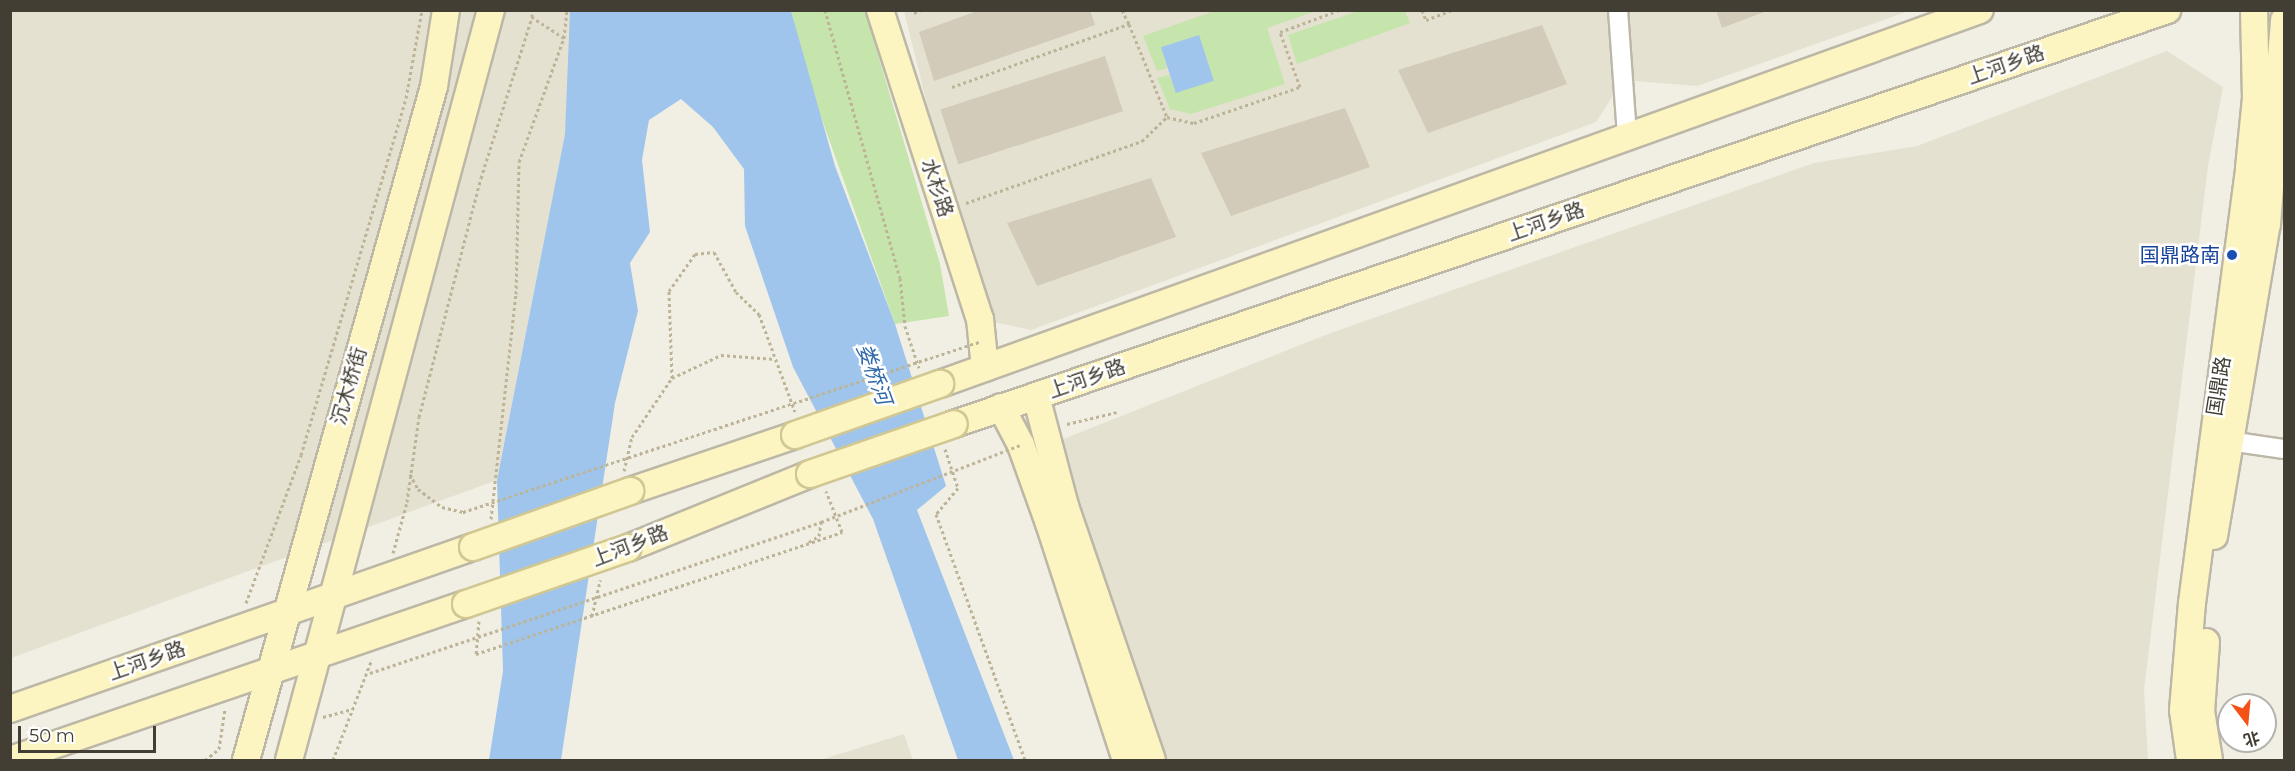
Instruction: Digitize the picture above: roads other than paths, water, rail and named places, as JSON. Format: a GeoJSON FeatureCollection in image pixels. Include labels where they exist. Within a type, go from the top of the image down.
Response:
{"type":"FeatureCollection","features":[{"type":"Feature","properties":{"kind":"main road","name":"沉木桥街"},"geometry":{"type":"LineString","coordinates":[[246,760],[271,670],[283,614],[434,86],[446,10]]}},
{"type":"Feature","properties":{"kind":"main road","name":"沉木桥街"},"geometry":{"type":"LineString","coordinates":[[289,760],[490,10]]}},
{"type":"Feature","properties":{"kind":"main road","name":"水杉路"},"geometry":{"type":"LineString","coordinates":[[880,10],[945,211],[982,341],[985,368]]}},
{"type":"Feature","properties":{"kind":"main road","name":"上河乡路"},"geometry":{"type":"LineString","coordinates":[[10,709],[473,547],[626,486],[797,428],[940,384],[1980,10]]}},
{"type":"Feature","properties":{"kind":"main road","name":"上河乡路"},"geometry":{"type":"LineString","coordinates":[[10,760],[271,670],[473,606],[817,481],[954,424],[2167,10]]}},
{"type":"Feature","properties":{"kind":"main road","name":"国鼎路"},"geometry":{"type":"LineString","coordinates":[[2190,760],[2183,710],[2192,603],[2253,133],[2254,10]]}},
{"type":"Feature","properties":{"kind":"main road","name":"国鼎路"},"geometry":{"type":"LineString","coordinates":[[2209,760],[2201,711],[2211,556],[2267,224],[2284,20]]}},
{"type":"Feature","properties":{"kind":"main road"},"geometry":{"type":"LineString","coordinates":[[1036,396],[1065,506],[1152,760]]}},
{"type":"Feature","properties":{"kind":"main road"},"geometry":{"type":"LineString","coordinates":[[1001,408],[1021,445],[1126,760]]}},
{"type":"Feature","properties":{"kind":"street"},"geometry":{"type":"LineString","coordinates":[[1618,10],[1627,137]]}},
{"type":"Feature","properties":{"kind":"street"},"geometry":{"type":"LineString","coordinates":[[2229,441],[2284,449]]}},
{"type":"Feature","properties":{"kind":"water","name":"娄桥河"},"geometry":{"type":"Polygon","coordinates":[[[570,11],[791,11],[835,166],[895,324],[946,486],[917,510],[1014,760],[958,760],[873,519],[793,367],[745,226],[744,169],[713,127],[681,99],[649,120],[642,160],[650,232],[630,263],[638,311],[615,403],[561,760],[489,760],[503,671],[497,480],[565,134],[570,11]]]}},
{"type":"Feature","properties":{"kind":"water"},"geometry":{"type":"Polygon","coordinates":[[[1199,35],[1214,81],[1176,93],[1161,47],[1199,35]]]}},
{"type":"Feature","properties":{"kind":"place","name":"国鼎路南"},"geometry":{"type":"Point","coordinates":[2232,255]}}]}
